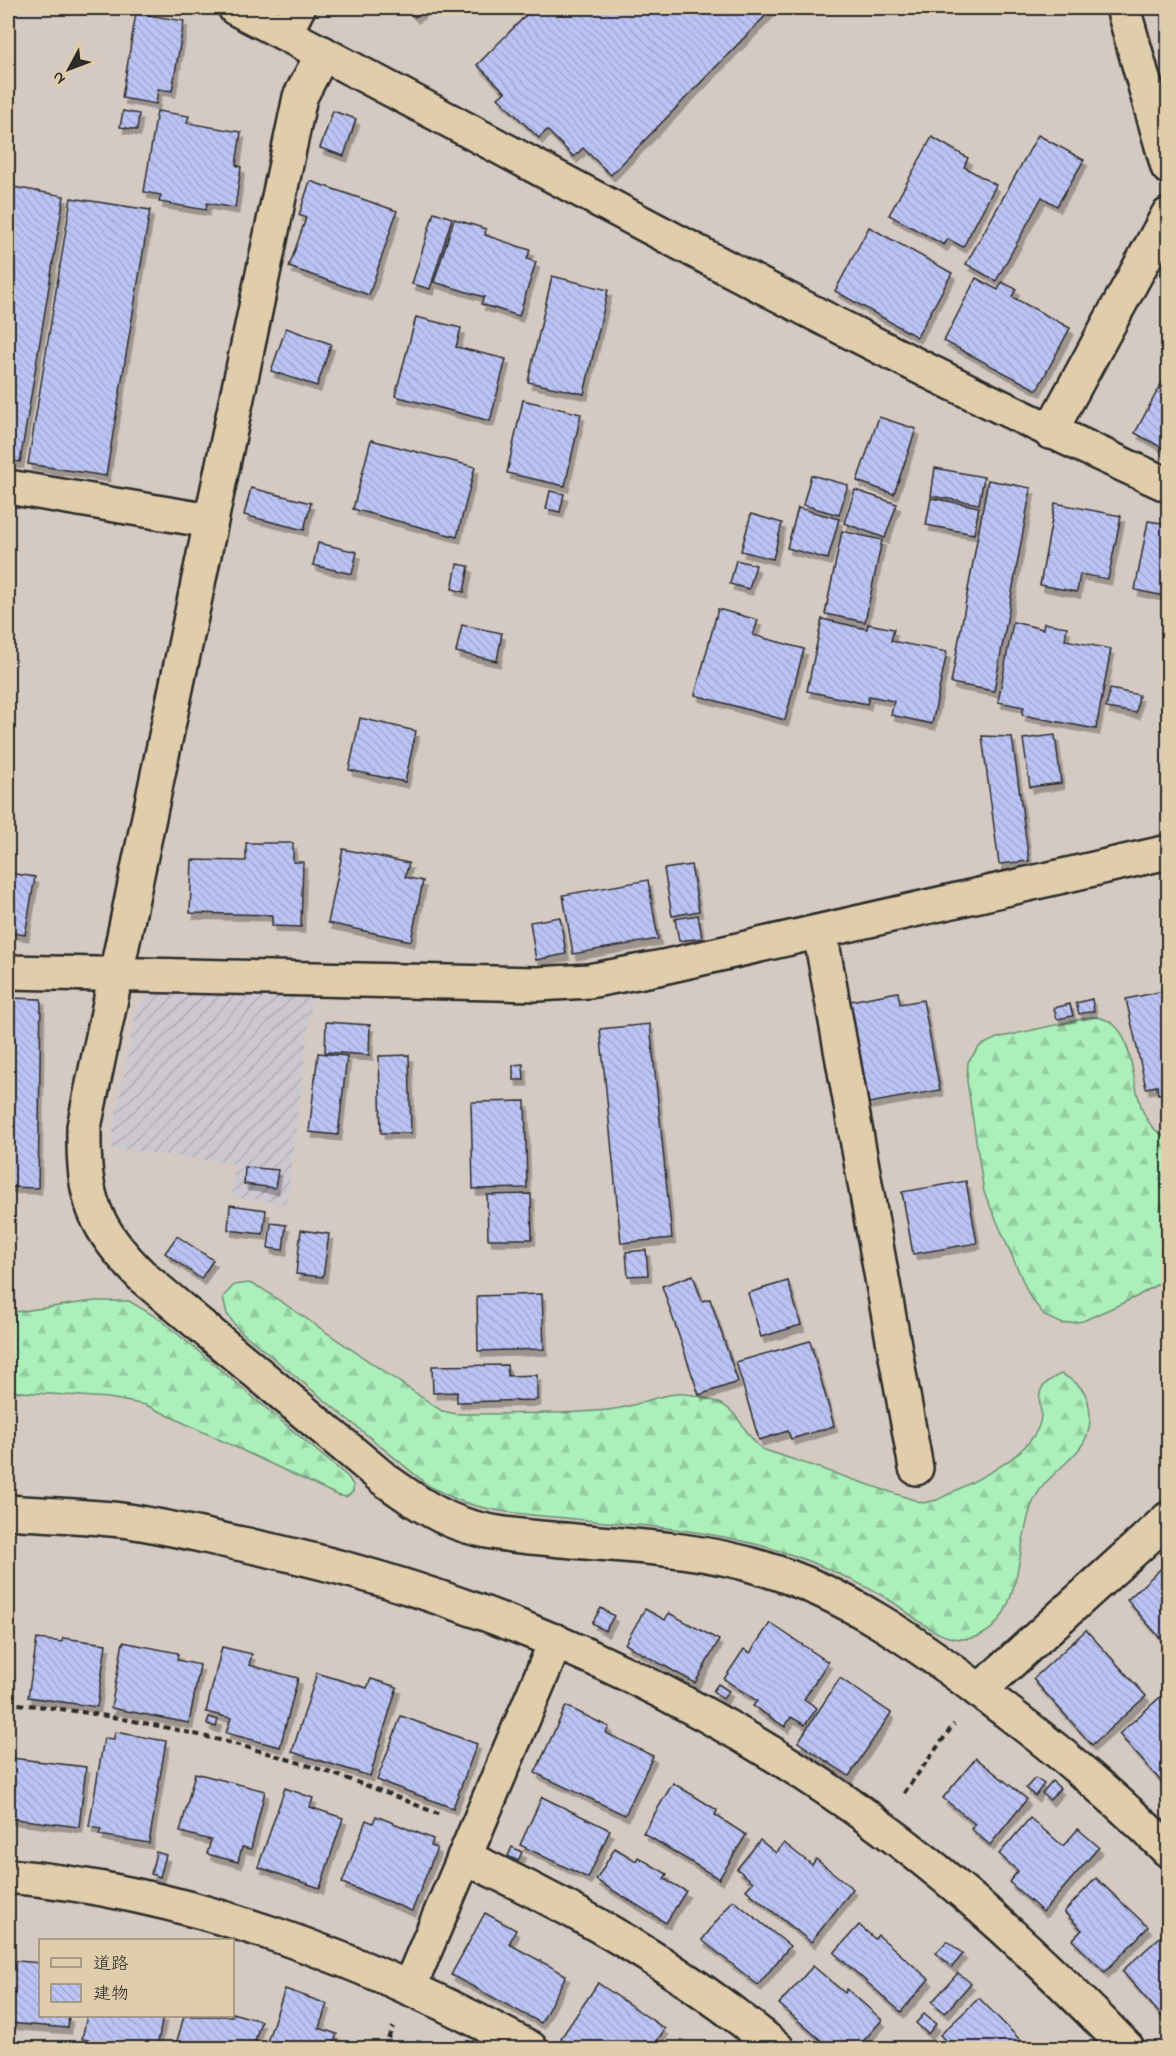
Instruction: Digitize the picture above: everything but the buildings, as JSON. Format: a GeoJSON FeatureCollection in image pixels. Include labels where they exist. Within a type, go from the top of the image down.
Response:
{"type":"FeatureCollection","features":[{"type":"Feature","properties":{"kind":"street"},"geometry":{"type":"LineString","coordinates":[[235,8],[292,20],[323,53],[900,358],[1050,432],[1168,485]]}},
{"type":"Feature","properties":{"kind":"street"},"geometry":{"type":"LineString","coordinates":[[1123,8],[1168,167]]}},
{"type":"Feature","properties":{"kind":"street"},"geometry":{"type":"LineString","coordinates":[[323,53],[300,97],[84,1127],[84,1170],[94,1211],[115,1249],[145,1279],[375,1472],[419,1505],[458,1523],[500,1533],[701,1554],[762,1567],[819,1588],[874,1616],[926,1650],[1095,1782],[1168,1850]]}},
{"type":"Feature","properties":{"kind":"street"},"geometry":{"type":"LineString","coordinates":[[1050,432],[1168,215]]}},
{"type":"Feature","properties":{"kind":"street"},"geometry":{"type":"LineString","coordinates":[[8,487],[210,521]]}},
{"type":"Feature","properties":{"kind":"street"},"geometry":{"type":"LineString","coordinates":[[8,972],[527,984],[589,981],[647,971],[1168,852]]}},
{"type":"Feature","properties":{"kind":"street"},"geometry":{"type":"LineString","coordinates":[[820,932],[916,1468]]}},
{"type":"Feature","properties":{"kind":"street"},"geometry":{"type":"LineString","coordinates":[[8,1512],[129,1521],[272,1550],[413,1588],[556,1641],[660,1690],[725,1726],[806,1776],[878,1828],[984,1911],[1077,1997],[1127,2049]]}},
{"type":"Feature","properties":{"kind":"street"},"geometry":{"type":"LineString","coordinates":[[979,1691],[1168,1519]]}},
{"type":"Feature","properties":{"kind":"street"},"geometry":{"type":"LineString","coordinates":[[409,1988],[556,1641]]}},
{"type":"Feature","properties":{"kind":"street"},"geometry":{"type":"LineString","coordinates":[[464,1857],[538,1891],[610,1930],[680,1974],[777,2049]]}},
{"type":"Feature","properties":{"kind":"street"},"geometry":{"type":"LineString","coordinates":[[8,1875],[81,1886],[215,1917],[280,1937],[409,1988],[530,2049]]}},
{"type":"Feature","properties":{"kind":"path"},"geometry":{"type":"LineString","coordinates":[[878,1828],[979,1691]]}},
{"type":"Feature","properties":{"kind":"path"},"geometry":{"type":"LineString","coordinates":[[8,1704],[108,1717],[261,1751],[335,1775],[438,1814]]}},
{"type":"Feature","properties":{"kind":"shaded area"},"geometry":{"type":"Polygon","coordinates":[[[151,993],[312,997],[287,1204],[232,1197],[235,1164],[112,1148],[113,1131],[138,1004],[151,993]]]}},
{"type":"Feature","properties":{"kind":"green space"},"geometry":{"type":"Polygon","coordinates":[[[1091,1017],[1109,1021],[1121,1033],[1128,1050],[1142,1110],[1152,1127],[1168,1138],[1168,1278],[1136,1297],[1083,1321],[1063,1324],[1045,1316],[1030,1297],[984,1192],[967,1081],[968,1062],[980,1046],[997,1038],[1091,1017]]]}},
{"type":"Feature","properties":{"kind":"green space"},"geometry":{"type":"Polygon","coordinates":[[[249,1283],[261,1288],[442,1411],[456,1414],[589,1412],[624,1407],[661,1396],[685,1394],[726,1407],[762,1449],[923,1503],[937,1500],[979,1479],[1020,1451],[1031,1440],[1041,1420],[1039,1399],[1043,1387],[1061,1374],[1083,1390],[1088,1400],[1090,1423],[1087,1437],[1080,1448],[1041,1489],[1033,1502],[1027,1519],[1014,1586],[1007,1606],[997,1623],[982,1635],[962,1639],[951,1638],[931,1629],[883,1596],[855,1581],[781,1551],[692,1531],[503,1511],[466,1503],[438,1491],[238,1329],[227,1314],[223,1297],[234,1285],[249,1283]]]}},
{"type":"Feature","properties":{"kind":"green space"},"geometry":{"type":"Polygon","coordinates":[[[94,1301],[129,1301],[161,1320],[348,1477],[353,1485],[353,1492],[346,1497],[337,1495],[146,1405],[109,1398],[8,1391],[8,1313],[94,1301]]]}}]}
